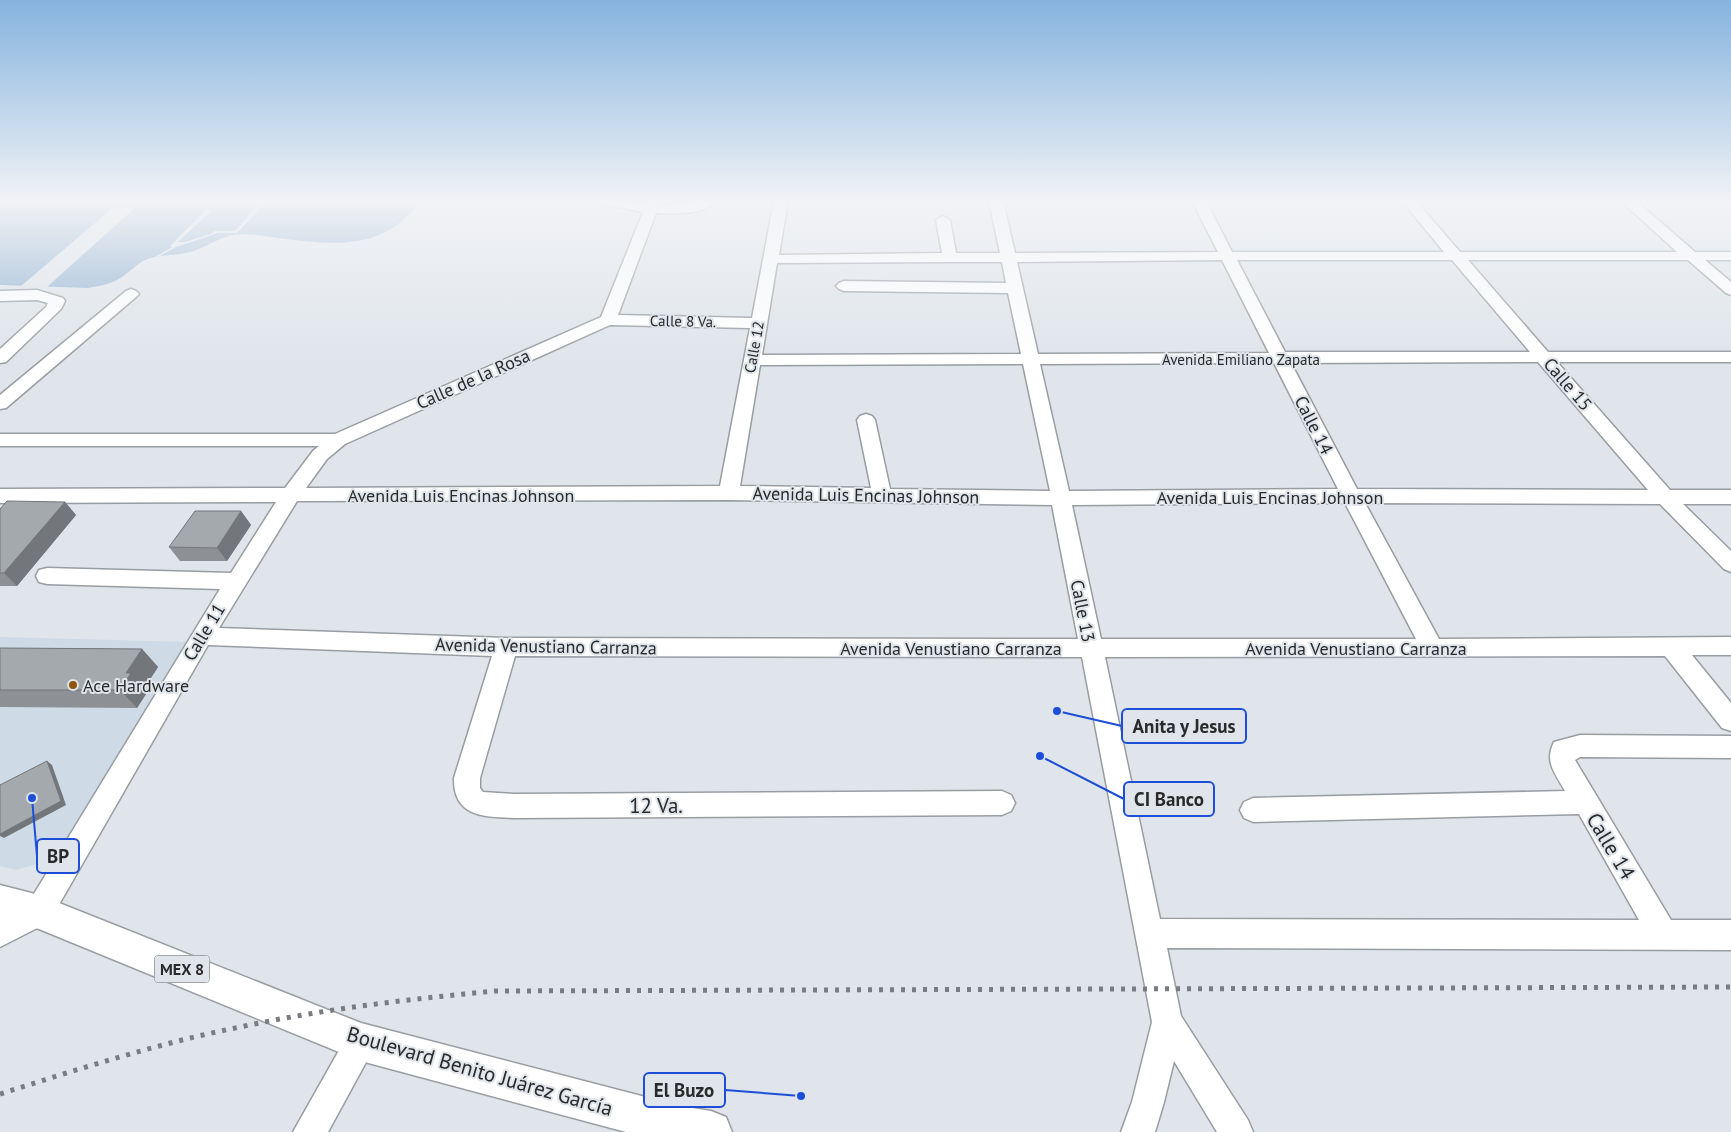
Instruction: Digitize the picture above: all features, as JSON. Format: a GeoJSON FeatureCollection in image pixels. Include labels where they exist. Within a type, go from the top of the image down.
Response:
{"type":"FeatureCollection","features":[{"type":"Feature","properties":{"kind":"main road","name":"Boulevard Benito Juárez García"},"geometry":{"type":"LineString","coordinates":[[0,902],[39,912],[361,1042],[680,1126],[711,1132]]}},
{"type":"Feature","properties":{"kind":"street"},"geometry":{"type":"LineString","coordinates":[[608,320],[633,254]]}},
{"type":"Feature","properties":{"kind":"street","name":"Calle 12"},"geometry":{"type":"LineString","coordinates":[[729,493],[758,322],[772,254]]}},
{"type":"Feature","properties":{"kind":"street"},"geometry":{"type":"LineString","coordinates":[[949,254],[950,258]]}},
{"type":"Feature","properties":{"kind":"street","name":"Calle 13"},"geometry":{"type":"LineString","coordinates":[[1007,254],[1061,498],[1167,1022]]}},
{"type":"Feature","properties":{"kind":"street"},"geometry":{"type":"LineString","coordinates":[[1688,254],[1731,290]]}},
{"type":"Feature","properties":{"kind":"street"},"geometry":{"type":"LineString","coordinates":[[771,259],[1228,256],[1731,256]]}},
{"type":"Feature","properties":{"kind":"street","name":"Calle 14"},"geometry":{"type":"LineString","coordinates":[[1228,256],[1351,496],[1432,648]]}},
{"type":"Feature","properties":{"kind":"street","name":"Calle 15"},"geometry":{"type":"LineString","coordinates":[[1457,256],[1665,497],[1731,564]]}},
{"type":"Feature","properties":{"kind":"street"},"geometry":{"type":"LineString","coordinates":[[844,286],[1015,288]]}},
{"type":"Feature","properties":{"kind":"street"},"geometry":{"type":"LineString","coordinates":[[0,404],[131,294]]}},
{"type":"Feature","properties":{"kind":"street"},"geometry":{"type":"LineString","coordinates":[[0,296],[38,296],[57,301],[53,309],[0,358]]}},
{"type":"Feature","properties":{"kind":"street","name":"Calle 8 Va."},"geometry":{"type":"LineString","coordinates":[[608,320],[758,322]]}},
{"type":"Feature","properties":{"kind":"street","name":"Calle de la Rosa"},"geometry":{"type":"LineString","coordinates":[[338,440],[383,418],[608,320]]}},
{"type":"Feature","properties":{"kind":"street","name":"Avenida Emiliano Zapata"},"geometry":{"type":"LineString","coordinates":[[752,360],[1544,356],[1731,357]]}},
{"type":"Feature","properties":{"kind":"street"},"geometry":{"type":"LineString","coordinates":[[866,420],[882,495]]}},
{"type":"Feature","properties":{"kind":"street"},"geometry":{"type":"LineString","coordinates":[[0,440],[338,440]]}},
{"type":"Feature","properties":{"kind":"street","name":"Calle 11"},"geometry":{"type":"LineString","coordinates":[[39,912],[236,581],[290,496],[320,454],[338,440]]}},
{"type":"Feature","properties":{"kind":"street","name":"Avenida Luis Encinas Johnson"},"geometry":{"type":"LineString","coordinates":[[0,496],[729,493],[1061,498],[1351,496],[1731,497]]}},
{"type":"Feature","properties":{"kind":"street"},"geometry":{"type":"LineString","coordinates":[[47,576],[236,581]]}},
{"type":"Feature","properties":{"kind":"street","name":"Avenida Venustiano Carranza"},"geometry":{"type":"LineString","coordinates":[[202,636],[506,648],[1432,648],[1731,646]]}},
{"type":"Feature","properties":{"kind":"street"},"geometry":{"type":"LineString","coordinates":[[1670,645],[1731,721]]}},
{"type":"Feature","properties":{"kind":"street","name":"12 Va."},"geometry":{"type":"LineString","coordinates":[[506,648],[465,788],[469,797],[477,802],[514,806],[1002,803]]}},
{"type":"Feature","properties":{"kind":"street","name":"Calle 14"},"geometry":{"type":"LineString","coordinates":[[1663,934],[1584,802],[1562,761],[1561,755],[1563,750],[1580,746],[1731,747]]}},
{"type":"Feature","properties":{"kind":"street"},"geometry":{"type":"LineString","coordinates":[[1253,810],[1584,802]]}},
{"type":"Feature","properties":{"kind":"street"},"geometry":{"type":"LineString","coordinates":[[0,933],[39,912]]}},
{"type":"Feature","properties":{"kind":"street"},"geometry":{"type":"LineString","coordinates":[[1149,933],[1731,935]]}},
{"type":"Feature","properties":{"kind":"street"},"geometry":{"type":"LineString","coordinates":[[1138,1132],[1148,1102],[1167,1022]]}},
{"type":"Feature","properties":{"kind":"street"},"geometry":{"type":"LineString","coordinates":[[1167,1022],[1236,1132]]}},
{"type":"Feature","properties":{"kind":"street"},"geometry":{"type":"LineString","coordinates":[[310,1132],[361,1042]]}},
{"type":"Feature","properties":{"kind":"shaded area"},"geometry":{"type":"Polygon","coordinates":[[[0,637],[189,642],[69,835],[44,862],[16,870],[0,866],[0,637]]]}},
{"type":"Feature","properties":{"kind":"water"},"geometry":{"type":"Polygon","coordinates":[[[0,254],[180,254],[145,260],[114,282],[88,288],[0,285],[0,254]]]}},
{"type":"Feature","properties":{"kind":"pier"},"geometry":{"type":"Polygon","coordinates":[[[59,254],[84,254],[47,287],[21,286],[59,254]]]}},
{"type":"Feature","properties":{"kind":"building"},"geometry":{"type":"Polygon","coordinates":[[[7,501],[65,502],[4,573],[0,573],[0,509],[7,501]]]}},
{"type":"Feature","properties":{"kind":"building"},"geometry":{"type":"Polygon","coordinates":[[[195,511],[241,511],[217,548],[169,547],[195,511]]]}},
{"type":"Feature","properties":{"kind":"building"},"geometry":{"type":"Polygon","coordinates":[[[0,648],[142,649],[126,673],[131,673],[120,690],[0,690],[0,648]]]}},
{"type":"Feature","properties":{"kind":"building"},"geometry":{"type":"Polygon","coordinates":[[[47,761],[61,801],[0,834],[0,785],[47,761]]]}},
{"type":"Feature","properties":{"kind":"railway"},"geometry":{"type":"LineString","coordinates":[[0,1094],[89,1066],[210,1033],[367,1005],[495,991],[1731,987]]}},
{"type":"Feature","properties":{"kind":"place","name":"Ace Hardware"},"geometry":{"type":"Point","coordinates":[73,685]}},
{"type":"Feature","properties":{"kind":"place","name":"Anita y Jesus"},"geometry":{"type":"Point","coordinates":[1057,711]}},
{"type":"Feature","properties":{"kind":"place","name":"CI Banco"},"geometry":{"type":"Point","coordinates":[1040,756]}},
{"type":"Feature","properties":{"kind":"place","name":"BP"},"geometry":{"type":"Point","coordinates":[32,798]}},
{"type":"Feature","properties":{"kind":"place","name":"El Buzo"},"geometry":{"type":"Point","coordinates":[801,1096]}}]}
